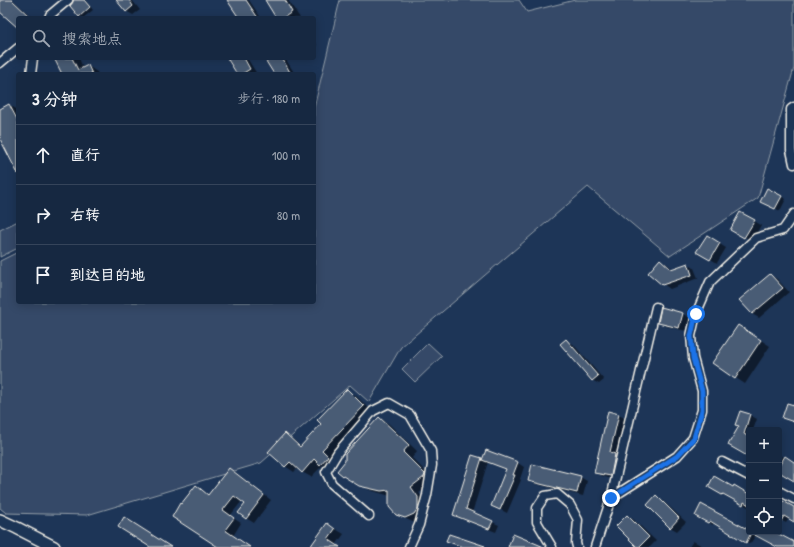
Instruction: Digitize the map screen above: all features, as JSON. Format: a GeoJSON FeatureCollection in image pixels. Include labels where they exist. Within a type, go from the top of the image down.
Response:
{"type":"FeatureCollection","features":[{"type":"Feature","properties":{"kind":"main road"},"geometry":{"type":"LineString","coordinates":[[0,520],[54,547]]}},
{"type":"Feature","properties":{"kind":"street"},"geometry":{"type":"LineString","coordinates":[[50,16],[68,0]]}},
{"type":"Feature","properties":{"kind":"street"},"geometry":{"type":"LineString","coordinates":[[0,63],[16,50]]}},
{"type":"Feature","properties":{"kind":"street"},"geometry":{"type":"LineString","coordinates":[[31,72],[33,60]]}},
{"type":"Feature","properties":{"kind":"street"},"geometry":{"type":"LineString","coordinates":[[794,106],[791,108],[791,150],[794,164]]}},
{"type":"Feature","properties":{"kind":"street"},"geometry":{"type":"LineString","coordinates":[[611,498],[677,456],[694,438],[702,410],[702,391],[693,358],[691,336],[696,314],[704,295],[710,282],[756,238],[783,230],[794,214]]}},
{"type":"Feature","properties":{"kind":"street"},"geometry":{"type":"LineString","coordinates":[[595,547],[611,498],[656,307]]}},
{"type":"Feature","properties":{"kind":"street"},"geometry":{"type":"LineString","coordinates":[[369,516],[332,484],[326,472],[338,452],[373,411],[389,403],[410,415],[431,451],[432,465],[427,495],[419,524],[409,547]]}},
{"type":"Feature","properties":{"kind":"street"},"geometry":{"type":"LineString","coordinates":[[722,462],[746,474]]}},
{"type":"Feature","properties":{"kind":"street"},"geometry":{"type":"LineString","coordinates":[[782,493],[794,499]]}},
{"type":"Feature","properties":{"kind":"street"},"geometry":{"type":"LineString","coordinates":[[552,547],[537,522],[537,508],[546,496],[557,494],[570,505],[578,520],[577,547]]}},
{"type":"Feature","properties":{"kind":"shaded area"},"geometry":{"type":"Polygon","coordinates":[[[340,0],[519,0],[527,12],[575,0],[794,0],[794,68],[758,198],[670,256],[588,187],[401,347],[369,402],[350,385],[261,463],[87,515],[6,513],[0,508],[0,261],[16,253],[16,304],[316,304],[316,100],[340,0]]]}},
{"type":"Feature","properties":{"kind":"shaded area"},"geometry":{"type":"Polygon","coordinates":[[[16,222],[16,249],[0,257],[0,230],[16,222]]]}},
{"type":"Feature","properties":{"kind":"shaded area"},"geometry":{"type":"Polygon","coordinates":[[[428,343],[442,356],[415,382],[402,369],[428,343]]]}},
{"type":"Feature","properties":{"kind":"building"},"geometry":{"type":"Polygon","coordinates":[[[0,0],[12,0],[29,16],[16,16],[16,26],[0,12],[0,0]]]}},
{"type":"Feature","properties":{"kind":"building"},"geometry":{"type":"Polygon","coordinates":[[[73,0],[84,0],[90,7],[78,16],[70,6],[73,0]]]}},
{"type":"Feature","properties":{"kind":"building"},"geometry":{"type":"Polygon","coordinates":[[[116,0],[129,0],[133,6],[126,12],[116,0]]]}},
{"type":"Feature","properties":{"kind":"building"},"geometry":{"type":"Polygon","coordinates":[[[227,0],[246,0],[257,16],[238,16],[227,0]]]}},
{"type":"Feature","properties":{"kind":"building"},"geometry":{"type":"Polygon","coordinates":[[[265,0],[285,0],[292,12],[286,16],[275,16],[265,0]]]}},
{"type":"Feature","properties":{"kind":"building"},"geometry":{"type":"Polygon","coordinates":[[[55,60],[73,60],[78,70],[88,65],[91,72],[61,72],[55,60]]]}},
{"type":"Feature","properties":{"kind":"building"},"geometry":{"type":"Polygon","coordinates":[[[228,60],[245,60],[250,69],[245,72],[236,72],[228,60]]]}},
{"type":"Feature","properties":{"kind":"building"},"geometry":{"type":"Polygon","coordinates":[[[265,60],[283,60],[290,72],[273,72],[265,60]]]}},
{"type":"Feature","properties":{"kind":"building"},"geometry":{"type":"Polygon","coordinates":[[[9,104],[16,117],[16,170],[0,139],[0,109],[9,104]]]}},
{"type":"Feature","properties":{"kind":"building"},"geometry":{"type":"Polygon","coordinates":[[[767,188],[782,196],[775,209],[760,202],[767,188]]]}},
{"type":"Feature","properties":{"kind":"building"},"geometry":{"type":"Polygon","coordinates":[[[740,212],[755,220],[744,238],[730,230],[740,212]]]}},
{"type":"Feature","properties":{"kind":"building"},"geometry":{"type":"Polygon","coordinates":[[[707,235],[720,243],[710,260],[696,252],[707,235]]]}},
{"type":"Feature","properties":{"kind":"building"},"geometry":{"type":"Polygon","coordinates":[[[660,259],[671,269],[688,263],[692,275],[662,285],[648,273],[660,259]]]}},
{"type":"Feature","properties":{"kind":"building"},"geometry":{"type":"Polygon","coordinates":[[[770,274],[783,288],[752,314],[739,300],[770,274]]]}},
{"type":"Feature","properties":{"kind":"building"},"geometry":{"type":"Polygon","coordinates":[[[661,307],[683,313],[679,328],[658,323],[661,307]]]}},
{"type":"Feature","properties":{"kind":"building"},"geometry":{"type":"Polygon","coordinates":[[[738,325],[761,340],[735,379],[712,363],[738,325]]]}},
{"type":"Feature","properties":{"kind":"building"},"geometry":{"type":"Polygon","coordinates":[[[566,339],[598,376],[592,381],[560,344],[566,339]]]}},
{"type":"Feature","properties":{"kind":"building"},"geometry":{"type":"Polygon","coordinates":[[[347,389],[364,406],[322,450],[328,456],[320,465],[314,459],[302,473],[290,462],[285,467],[268,452],[285,433],[300,447],[321,424],[317,420],[347,389]]]}},
{"type":"Feature","properties":{"kind":"building"},"geometry":{"type":"Polygon","coordinates":[[[787,403],[794,405],[794,422],[782,418],[787,403]]]}},
{"type":"Feature","properties":{"kind":"building"},"geometry":{"type":"Polygon","coordinates":[[[608,411],[619,414],[610,452],[615,454],[611,476],[594,473],[608,411]]]}},
{"type":"Feature","properties":{"kind":"building"},"geometry":{"type":"Polygon","coordinates":[[[740,411],[750,414],[744,434],[746,435],[746,455],[728,445],[739,426],[735,425],[740,411]]]}},
{"type":"Feature","properties":{"kind":"building"},"geometry":{"type":"Polygon","coordinates":[[[379,417],[409,445],[403,452],[425,474],[424,477],[411,487],[418,497],[418,508],[414,514],[405,518],[396,515],[389,507],[389,490],[381,491],[359,486],[337,471],[345,461],[345,454],[379,417]]]}},
{"type":"Feature","properties":{"kind":"building"},"geometry":{"type":"Polygon","coordinates":[[[486,450],[518,462],[513,475],[515,475],[500,510],[491,506],[506,469],[482,460],[486,450]]]}},
{"type":"Feature","properties":{"kind":"building"},"geometry":{"type":"Polygon","coordinates":[[[472,455],[482,458],[466,509],[493,521],[489,529],[453,515],[472,455]]]}},
{"type":"Feature","properties":{"kind":"building"},"geometry":{"type":"Polygon","coordinates":[[[785,456],[794,462],[794,481],[782,474],[782,461],[785,456]]]}},
{"type":"Feature","properties":{"kind":"building"},"geometry":{"type":"Polygon","coordinates":[[[532,464],[581,476],[577,493],[528,481],[532,464]]]}},
{"type":"Feature","properties":{"kind":"building"},"geometry":{"type":"Polygon","coordinates":[[[229,468],[264,495],[246,519],[238,513],[245,504],[234,496],[223,510],[234,518],[225,530],[250,547],[218,547],[172,517],[180,503],[181,504],[196,485],[208,495],[229,468]]]}},
{"type":"Feature","properties":{"kind":"building"},"geometry":{"type":"Polygon","coordinates":[[[714,476],[733,487],[734,485],[746,492],[746,503],[744,502],[743,505],[708,487],[714,476]]]}},
{"type":"Feature","properties":{"kind":"building"},"geometry":{"type":"Polygon","coordinates":[[[656,495],[679,518],[670,528],[647,505],[656,495]]]}},
{"type":"Feature","properties":{"kind":"building"},"geometry":{"type":"Polygon","coordinates":[[[782,501],[794,507],[794,522],[784,516],[782,520],[782,501]]]}},
{"type":"Feature","properties":{"kind":"building"},"geometry":{"type":"Polygon","coordinates":[[[701,504],[746,528],[746,535],[750,535],[746,543],[710,521],[708,523],[695,516],[701,504]]]}},
{"type":"Feature","properties":{"kind":"building"},"geometry":{"type":"Polygon","coordinates":[[[627,515],[649,537],[639,547],[637,547],[616,526],[627,515]]]}},
{"type":"Feature","properties":{"kind":"building"},"geometry":{"type":"Polygon","coordinates":[[[124,517],[171,547],[150,547],[118,527],[124,517]]]}},
{"type":"Feature","properties":{"kind":"building"},"geometry":{"type":"Polygon","coordinates":[[[327,523],[335,529],[328,539],[340,547],[310,547],[327,523]]]}},
{"type":"Feature","properties":{"kind":"building"},"geometry":{"type":"Polygon","coordinates":[[[449,534],[485,546],[463,547],[446,541],[449,534]]]}},
{"type":"Feature","properties":{"kind":"building"},"geometry":{"type":"Polygon","coordinates":[[[513,534],[544,547],[508,547],[513,534]]]}},
{"type":"Feature","properties":{"kind":"building"},"geometry":{"type":"Polygon","coordinates":[[[755,535],[781,535],[794,542],[794,547],[777,547],[755,535]]]}},
{"type":"Feature","properties":{"kind":"route"},"geometry":{"type":"LineString","coordinates":[[611,498],[677,456],[694,438],[702,410],[702,391],[693,358],[691,336],[696,314]]}}]}
